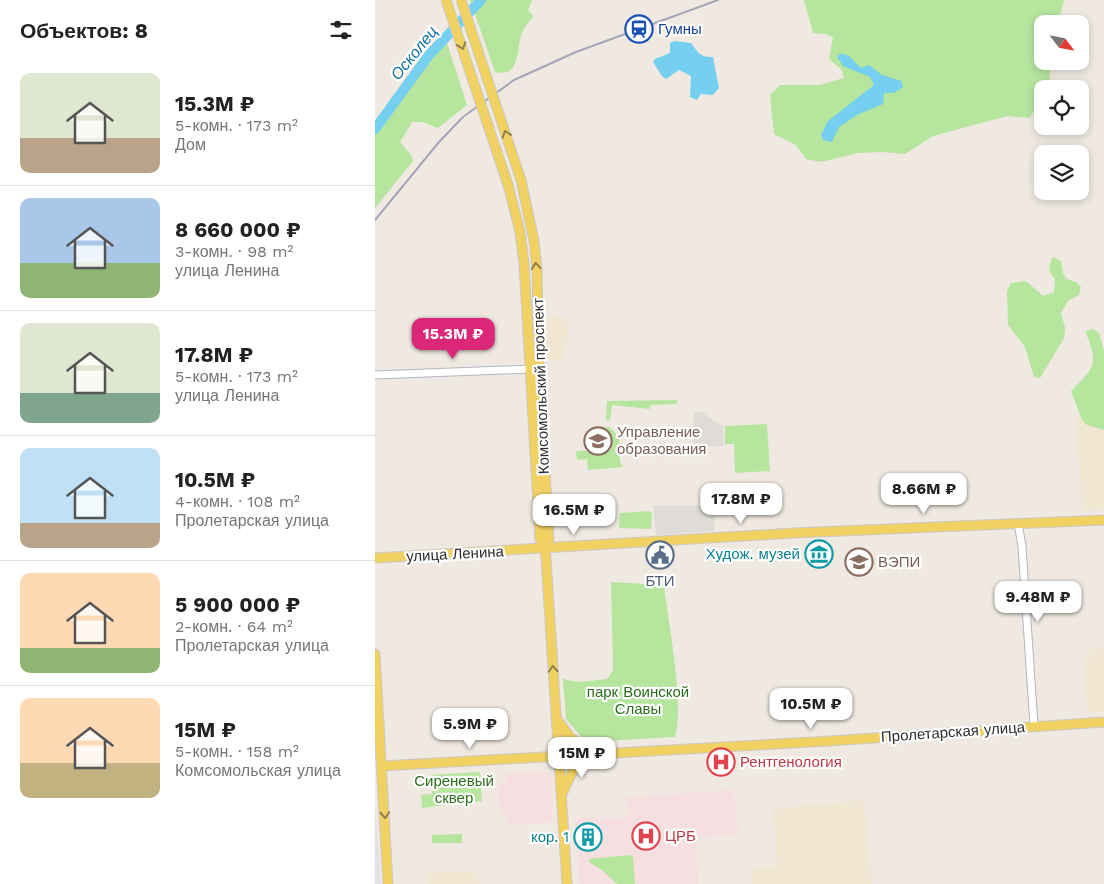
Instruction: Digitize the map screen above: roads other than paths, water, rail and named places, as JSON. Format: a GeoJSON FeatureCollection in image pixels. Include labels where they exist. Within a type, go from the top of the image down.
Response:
{"type":"FeatureCollection","features":[{"type":"Feature","properties":{"kind":"main road","name":"Комсомольский проспект"},"geometry":{"type":"LineString","coordinates":[[446,0],[508,185],[520,232],[525,263],[540,539],[545,549]]}},
{"type":"Feature","properties":{"kind":"main road","name":"Комсомольский проспект"},"geometry":{"type":"LineString","coordinates":[[461,0],[521,180],[535,241],[539,376],[549,539],[545,549]]}},
{"type":"Feature","properties":{"kind":"main road","name":"улица Ленина"},"geometry":{"type":"LineString","coordinates":[[375,558],[794,533],[1104,520]]}},
{"type":"Feature","properties":{"kind":"main road"},"geometry":{"type":"LineString","coordinates":[[545,549],[567,884]]}},
{"type":"Feature","properties":{"kind":"main road"},"geometry":{"type":"LineString","coordinates":[[375,654],[388,884]]}},
{"type":"Feature","properties":{"kind":"main road"},"geometry":{"type":"LineString","coordinates":[[555,718],[570,737],[590,753],[581,759],[570,776],[562,795]]}},
{"type":"Feature","properties":{"kind":"main road","name":"Пролетарская улица"},"geometry":{"type":"LineString","coordinates":[[382,766],[830,741],[1104,722]]}},
{"type":"Feature","properties":{"kind":"street"},"geometry":{"type":"LineString","coordinates":[[375,375],[531,369]]}},
{"type":"Feature","properties":{"kind":"street"},"geometry":{"type":"LineString","coordinates":[[1018,523],[1022,546],[1034,726]]}},
{"type":"Feature","properties":{"kind":"water"},"geometry":{"type":"Polygon","coordinates":[[[675,41],[691,43],[702,55],[713,57],[719,88],[713,95],[701,94],[697,100],[690,97],[691,76],[679,70],[666,79],[662,76],[653,62],[655,59],[670,53],[670,43],[675,41]]]}},
{"type":"Feature","properties":{"kind":"water"},"geometry":{"type":"Polygon","coordinates":[[[841,53],[849,56],[861,68],[869,65],[882,75],[901,81],[903,87],[894,93],[884,93],[883,104],[857,115],[839,127],[832,142],[823,140],[821,135],[828,121],[874,85],[870,77],[843,66],[837,57],[841,53]]]}},
{"type":"Feature","properties":{"kind":"waterway","name":"Осколец"},"geometry":{"type":"LineString","coordinates":[[375,129],[429,55],[481,0]]}},
{"type":"Feature","properties":{"kind":"railway"},"geometry":{"type":"LineString","coordinates":[[375,220],[439,142],[463,117],[514,80],[576,52],[718,0]]}},
{"type":"Feature","properties":{"kind":"place","name":"Гумны"},"geometry":{"type":"Point","coordinates":[639,29]}},
{"type":"Feature","properties":{"kind":"place","name":"Управление образования"},"geometry":{"type":"Point","coordinates":[598,441]}},
{"type":"Feature","properties":{"kind":"place","name":"Худож. музей"},"geometry":{"type":"Point","coordinates":[819,554]}},
{"type":"Feature","properties":{"kind":"place","name":"БТИ"},"geometry":{"type":"Point","coordinates":[660,555]}},
{"type":"Feature","properties":{"kind":"place","name":"ВЭПИ"},"geometry":{"type":"Point","coordinates":[859,562]}},
{"type":"Feature","properties":{"kind":"place","name":"Рентгенология"},"geometry":{"type":"Point","coordinates":[721,762]}},
{"type":"Feature","properties":{"kind":"place","name":"ЦРБ"},"geometry":{"type":"Point","coordinates":[646,836]}},
{"type":"Feature","properties":{"kind":"place","name":"кор. 1"},"geometry":{"type":"Point","coordinates":[588,837]}},
{"type":"Feature","properties":{"kind":"park label","name":"парк Воинской Славы"},"geometry":{"type":"Point","coordinates":[638,700]}},
{"type":"Feature","properties":{"kind":"park label","name":"Сиреневый сквер"},"geometry":{"type":"Point","coordinates":[454,790]}}]}
